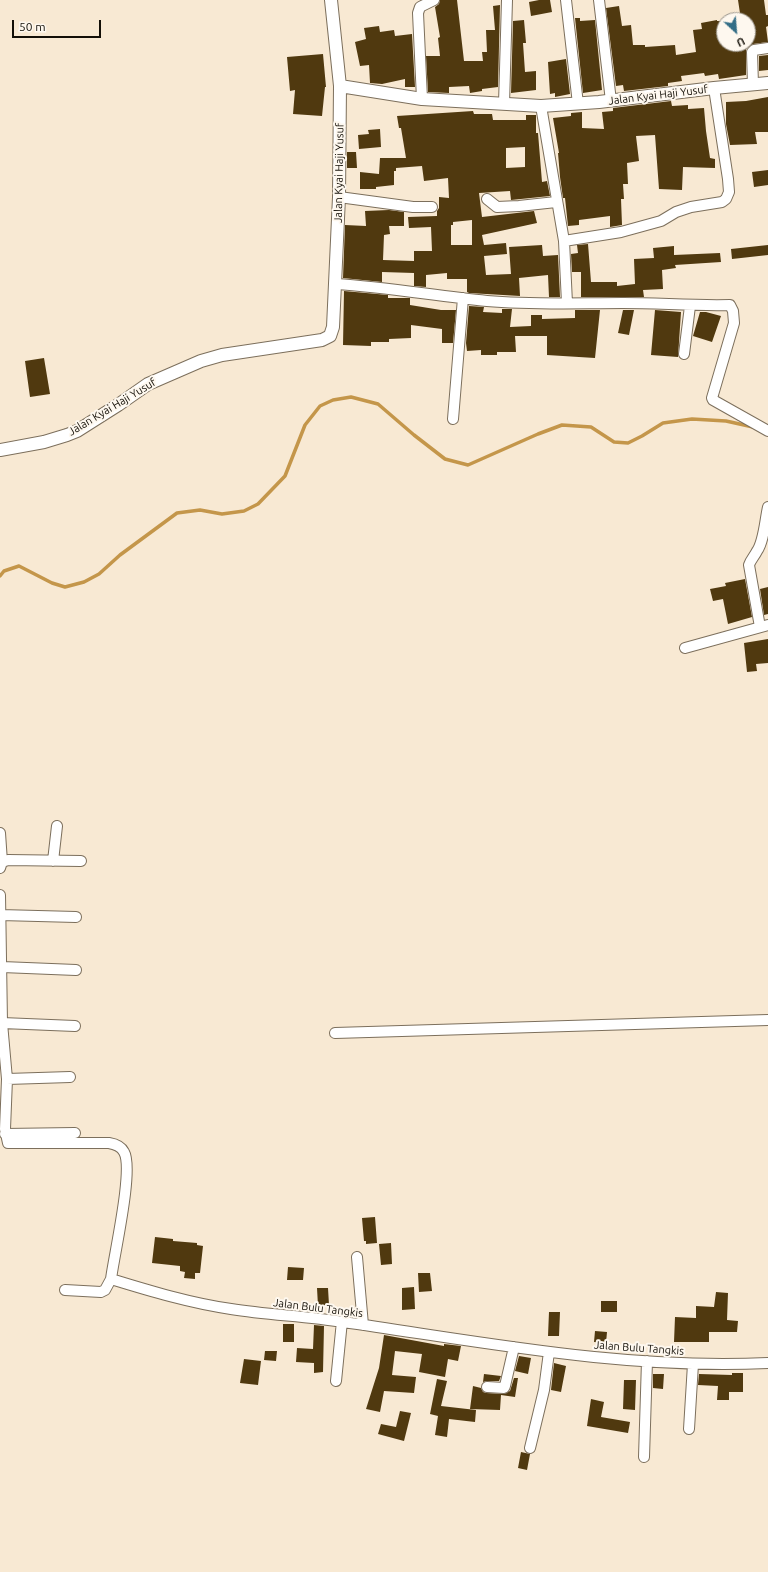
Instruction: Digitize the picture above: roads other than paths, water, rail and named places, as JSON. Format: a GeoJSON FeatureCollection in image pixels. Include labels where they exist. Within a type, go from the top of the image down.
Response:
{"type":"FeatureCollection","features":[{"type":"Feature","properties":{"kind":"street"},"geometry":{"type":"LineString","coordinates":[[331,0],[340,86]]}},
{"type":"Feature","properties":{"kind":"street"},"geometry":{"type":"LineString","coordinates":[[422,99],[418,13],[420,7],[434,0]]}},
{"type":"Feature","properties":{"kind":"street"},"geometry":{"type":"LineString","coordinates":[[504,104],[507,0]]}},
{"type":"Feature","properties":{"kind":"street"},"geometry":{"type":"LineString","coordinates":[[566,0],[578,104]]}},
{"type":"Feature","properties":{"kind":"street"},"geometry":{"type":"LineString","coordinates":[[599,0],[611,101]]}},
{"type":"Feature","properties":{"kind":"street"},"geometry":{"type":"LineString","coordinates":[[753,84],[752,52],[754,50],[768,48]]}},
{"type":"Feature","properties":{"kind":"street","name":"Jalan Kyai Haji Yusuf"},"geometry":{"type":"LineString","coordinates":[[0,450],[44,442],[77,431],[148,384],[201,361],[222,355],[325,339],[330,336],[332,331],[336,284],[339,197],[340,86],[422,99],[541,106],[611,101],[768,83]]}},
{"type":"Feature","properties":{"kind":"street"},"geometry":{"type":"LineString","coordinates":[[564,241],[621,232],[661,221],[676,212],[691,207],[722,202],[726,199],[729,192],[728,179],[714,88]]}},
{"type":"Feature","properties":{"kind":"street"},"geometry":{"type":"LineString","coordinates":[[541,106],[556,202],[564,241],[567,303]]}},
{"type":"Feature","properties":{"kind":"street"},"geometry":{"type":"LineString","coordinates":[[339,197],[413,207],[432,207]]}},
{"type":"Feature","properties":{"kind":"street"},"geometry":{"type":"LineString","coordinates":[[487,198],[497,207],[524,206],[556,202]]}},
{"type":"Feature","properties":{"kind":"street"},"geometry":{"type":"LineString","coordinates":[[336,284],[367,286],[463,298],[526,303],[652,303],[690,306],[730,305],[734,311],[734,323],[712,395],[713,400],[768,431]]}},
{"type":"Feature","properties":{"kind":"street"},"geometry":{"type":"LineString","coordinates":[[453,419],[463,298]]}},
{"type":"Feature","properties":{"kind":"street"},"geometry":{"type":"LineString","coordinates":[[684,354],[690,306]]}},
{"type":"Feature","properties":{"kind":"street"},"geometry":{"type":"LineString","coordinates":[[685,648],[764,626],[749,565],[751,558],[758,551],[768,507]]}},
{"type":"Feature","properties":{"kind":"street"},"geometry":{"type":"LineString","coordinates":[[53,861],[57,826]]}},
{"type":"Feature","properties":{"kind":"street"},"geometry":{"type":"LineString","coordinates":[[0,832],[1,865]]}},
{"type":"Feature","properties":{"kind":"street"},"geometry":{"type":"LineString","coordinates":[[1,865],[8,860],[81,861]]}},
{"type":"Feature","properties":{"kind":"street"},"geometry":{"type":"LineString","coordinates":[[0,895],[2,1023],[7,1079],[5,1134],[7,1141],[13,1144],[109,1143],[118,1146],[124,1152],[127,1164],[127,1181],[111,1279],[105,1290],[101,1292],[65,1290]]}},
{"type":"Feature","properties":{"kind":"street"},"geometry":{"type":"LineString","coordinates":[[0,915],[76,917]]}},
{"type":"Feature","properties":{"kind":"street"},"geometry":{"type":"LineString","coordinates":[[2,967],[76,970]]}},
{"type":"Feature","properties":{"kind":"street"},"geometry":{"type":"LineString","coordinates":[[335,1033],[768,1020]]}},
{"type":"Feature","properties":{"kind":"street"},"geometry":{"type":"LineString","coordinates":[[2,1023],[75,1026]]}},
{"type":"Feature","properties":{"kind":"street"},"geometry":{"type":"LineString","coordinates":[[7,1079],[70,1077]]}},
{"type":"Feature","properties":{"kind":"street"},"geometry":{"type":"LineString","coordinates":[[5,1134],[75,1133]]}},
{"type":"Feature","properties":{"kind":"street"},"geometry":{"type":"LineString","coordinates":[[357,1257],[363,1325]]}},
{"type":"Feature","properties":{"kind":"street","name":"Jalan Bulu Tangkis"},"geometry":{"type":"LineString","coordinates":[[111,1279],[157,1293],[229,1309],[283,1316],[342,1321],[549,1352],[693,1364],[723,1365],[768,1363]]}},
{"type":"Feature","properties":{"kind":"street"},"geometry":{"type":"LineString","coordinates":[[336,1381],[342,1321]]}},
{"type":"Feature","properties":{"kind":"street"},"geometry":{"type":"LineString","coordinates":[[487,1387],[504,1388],[514,1347]]}},
{"type":"Feature","properties":{"kind":"street"},"geometry":{"type":"LineString","coordinates":[[530,1448],[544,1390],[549,1352]]}},
{"type":"Feature","properties":{"kind":"street"},"geometry":{"type":"LineString","coordinates":[[644,1457],[647,1361]]}},
{"type":"Feature","properties":{"kind":"street"},"geometry":{"type":"LineString","coordinates":[[689,1429],[693,1364]]}},
{"type":"Feature","properties":{"kind":"waterway"},"geometry":{"type":"LineString","coordinates":[[0,576],[4,571],[19,566],[52,583],[65,587],[84,582],[99,574],[120,555],[177,513],[200,510],[222,514],[244,511],[258,504],[285,476],[305,425],[320,406],[333,400],[351,397],[378,404],[445,459],[468,465],[562,425],[591,427],[614,442],[628,443],[663,423],[692,419],[726,421],[753,427]]}}]}
